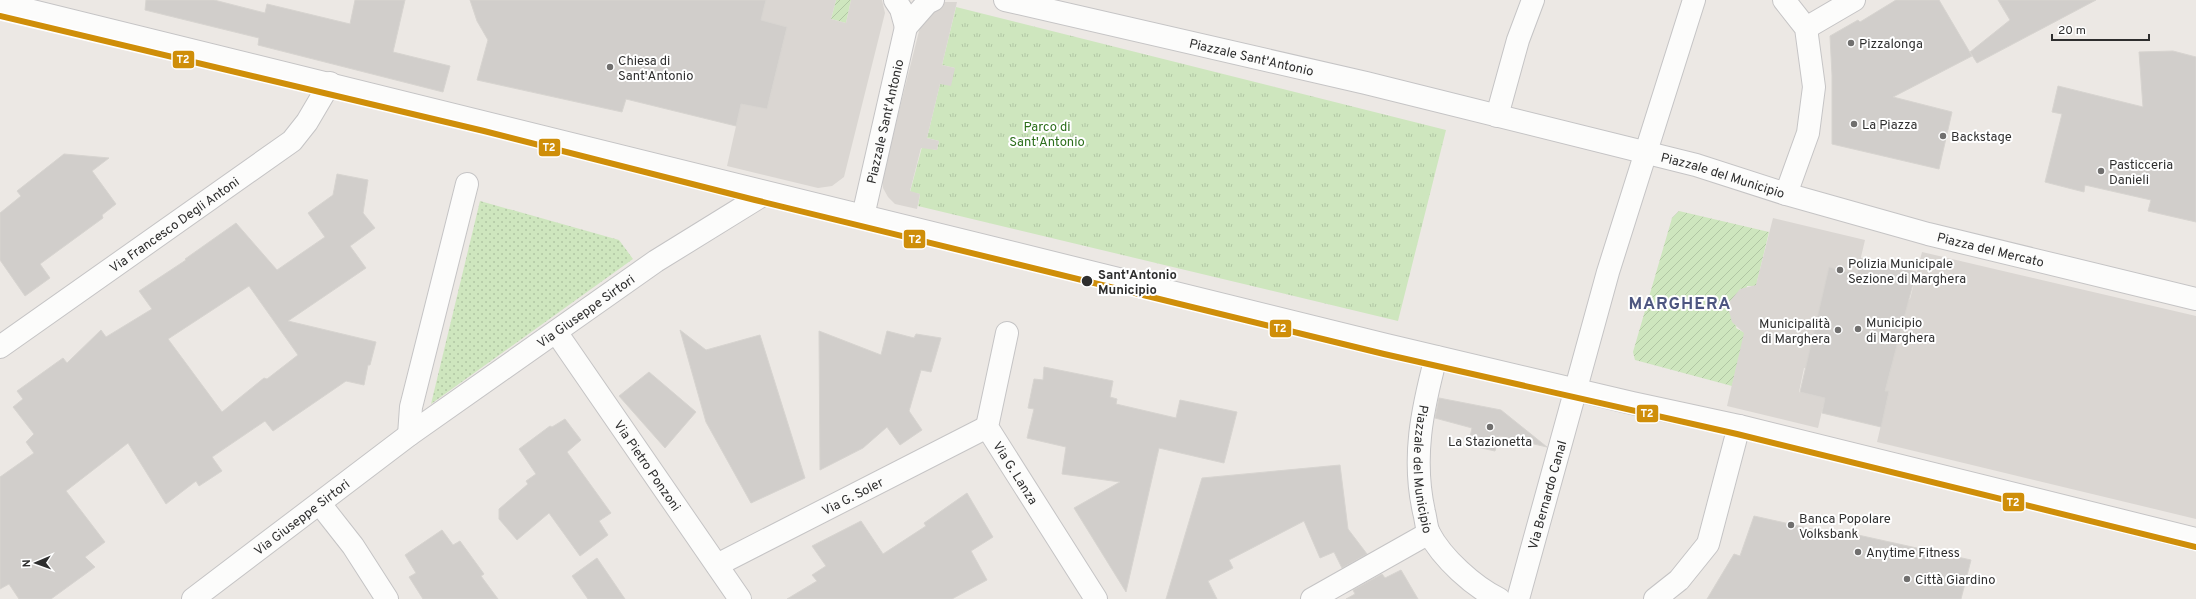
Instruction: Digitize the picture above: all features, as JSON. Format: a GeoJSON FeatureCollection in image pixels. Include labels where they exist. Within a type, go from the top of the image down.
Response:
{"type":"FeatureCollection","features":[{"type":"Feature","properties":{"kind":"street"},"geometry":{"type":"LineString","coordinates":[[895,0],[901,9],[906,26]]}},
{"type":"Feature","properties":{"kind":"street","name":"Piazzale Sant'Antonio"},"geometry":{"type":"LineString","coordinates":[[863,216],[906,26],[927,3],[933,0]]}},
{"type":"Feature","properties":{"kind":"street","name":"Piazzale Sant'Antonio"},"geometry":{"type":"LineString","coordinates":[[1005,0],[1366,83],[1497,116]]}},
{"type":"Feature","properties":{"kind":"street"},"geometry":{"type":"LineString","coordinates":[[1497,116],[1518,40],[1533,0]]}},
{"type":"Feature","properties":{"kind":"street","name":"Piazzale del Municipio"},"geometry":{"type":"LineString","coordinates":[[1575,390],[1608,272],[1694,0]]}},
{"type":"Feature","properties":{"kind":"street"},"geometry":{"type":"LineString","coordinates":[[1784,0],[1806,28],[1854,0]]}},
{"type":"Feature","properties":{"kind":"street"},"geometry":{"type":"LineString","coordinates":[[0,3],[330,83],[766,193],[1436,357],[1575,390],[1739,426],[2196,539]]}},
{"type":"Feature","properties":{"kind":"street","name":"Piazzale del Municipio"},"geometry":{"type":"LineString","coordinates":[[1497,116],[1646,154],[1696,165],[1786,194],[1808,133],[1814,86],[1806,28]]}},
{"type":"Feature","properties":{"kind":"street","name":"Via Francesco Degli Antoni"},"geometry":{"type":"LineString","coordinates":[[0,346],[292,141],[307,122],[330,83]]}},
{"type":"Feature","properties":{"kind":"street"},"geometry":{"type":"LineString","coordinates":[[409,435],[411,407],[467,184]]}},
{"type":"Feature","properties":{"kind":"street","name":"Via Giuseppe Sirtori"},"geometry":{"type":"LineString","coordinates":[[194,599],[409,435],[656,261],[766,193]]}},
{"type":"Feature","properties":{"kind":"street","name":"Piazza del Mercato"},"geometry":{"type":"LineString","coordinates":[[1786,194],[1928,234],[2196,299]]}},
{"type":"Feature","properties":{"kind":"street","name":"Via Pietro Ponzoni"},"geometry":{"type":"LineString","coordinates":[[556,332],[740,599]]}},
{"type":"Feature","properties":{"kind":"street","name":"Via G. Lanza"},"geometry":{"type":"LineString","coordinates":[[1007,333],[987,427],[1096,599]]}},
{"type":"Feature","properties":{"kind":"street","name":"Piazzale del Municipio"},"geometry":{"type":"LineString","coordinates":[[1436,357],[1418,440],[1419,489],[1429,533],[1455,568],[1488,594],[1499,599]]}},
{"type":"Feature","properties":{"kind":"street","name":"Via Bernardo Canal"},"geometry":{"type":"LineString","coordinates":[[1518,599],[1575,390]]}},
{"type":"Feature","properties":{"kind":"street"},"geometry":{"type":"LineString","coordinates":[[1655,599],[1679,580],[1708,544],[1739,426]]}},
{"type":"Feature","properties":{"kind":"street","name":"Via G. Soler"},"geometry":{"type":"LineString","coordinates":[[717,565],[987,427]]}},
{"type":"Feature","properties":{"kind":"street"},"geometry":{"type":"LineString","coordinates":[[320,504],[353,546],[387,599]]}},
{"type":"Feature","properties":{"kind":"street"},"geometry":{"type":"LineString","coordinates":[[1312,599],[1429,533]]}},
{"type":"Feature","properties":{"kind":"green space"},"geometry":{"type":"Polygon","coordinates":[[[836,0],[851,0],[846,23],[831,19],[836,0]]]}},
{"type":"Feature","properties":{"kind":"green space","name":"Parco di Sant'Antonio"},"geometry":{"type":"Polygon","coordinates":[[[956,7],[1446,130],[1398,321],[918,206],[920,194],[910,192],[922,147],[937,150],[939,141],[927,138],[940,84],[955,68],[942,65],[956,7]]]}},
{"type":"Feature","properties":{"kind":"green space"},"geometry":{"type":"Polygon","coordinates":[[[480,201],[619,240],[633,259],[431,404],[480,201]]]}},
{"type":"Feature","properties":{"kind":"green space"},"geometry":{"type":"Polygon","coordinates":[[[1679,211],[1769,232],[1756,286],[1747,286],[1736,328],[1745,333],[1732,386],[1635,360],[1633,352],[1672,218],[1679,211]]]}},
{"type":"Feature","properties":{"kind":"shaded area"},"geometry":{"type":"Polygon","coordinates":[[[766,0],[836,0],[831,19],[846,23],[851,0],[882,0],[885,13],[844,177],[832,186],[818,188],[727,166],[741,104],[767,109],[787,27],[761,20],[766,0]]]}},
{"type":"Feature","properties":{"kind":"shaded area"},"geometry":{"type":"Polygon","coordinates":[[[941,2],[957,2],[942,65],[955,68],[951,86],[940,84],[927,138],[939,141],[937,150],[921,148],[910,191],[920,194],[917,209],[895,204],[888,197],[883,188],[882,179],[923,15],[941,2]]]}},
{"type":"Feature","properties":{"kind":"shaded area"},"geometry":{"type":"Polygon","coordinates":[[[1773,218],[1865,240],[1857,274],[1809,369],[1804,368],[1799,392],[1825,398],[1818,428],[1727,406],[1744,333],[1732,322],[1728,307],[1730,301],[1740,289],[1756,285],[1773,218]]]}},
{"type":"Feature","properties":{"kind":"shaded area"},"geometry":{"type":"Polygon","coordinates":[[[1922,252],[2196,316],[2196,519],[1877,442],[1889,391],[1885,391],[1922,252]]]}},
{"type":"Feature","properties":{"kind":"building"},"geometry":{"type":"Polygon","coordinates":[[[146,0],[214,0],[265,13],[267,4],[350,24],[355,0],[405,0],[393,52],[450,66],[443,92],[258,45],[259,38],[145,10],[146,0]]]}},
{"type":"Feature","properties":{"kind":"building","name":"Chiesa di Sant'Antonio"},"geometry":{"type":"Polygon","coordinates":[[[470,0],[766,0],[761,20],[787,27],[767,109],[741,104],[736,126],[626,99],[622,112],[477,80],[488,40],[477,21],[470,0]]]}},
{"type":"Feature","properties":{"kind":"building"},"geometry":{"type":"Polygon","coordinates":[[[1896,0],[1939,0],[1972,56],[1893,97],[1952,112],[1939,169],[1832,144],[1832,75],[1830,36],[1858,20],[1860,22],[1896,0]]]}},
{"type":"Feature","properties":{"kind":"building"},"geometry":{"type":"Polygon","coordinates":[[[1998,0],[2096,0],[1977,63],[1970,52],[2010,20],[1998,0]]]}},
{"type":"Feature","properties":{"kind":"building"},"geometry":{"type":"Polygon","coordinates":[[[2173,51],[2196,57],[2196,222],[2148,211],[2151,200],[2085,185],[2084,192],[2045,182],[2062,114],[2052,112],[2058,86],[2143,107],[2139,52],[2173,51]]]}},
{"type":"Feature","properties":{"kind":"building"},"geometry":{"type":"Polygon","coordinates":[[[64,154],[109,158],[92,171],[116,204],[102,215],[103,218],[40,264],[50,278],[25,296],[0,260],[0,213],[21,196],[17,191],[64,154]]]}},
{"type":"Feature","properties":{"kind":"building"},"geometry":{"type":"Polygon","coordinates":[[[337,174],[368,180],[363,213],[375,228],[350,246],[366,268],[288,321],[376,342],[370,365],[368,365],[364,385],[346,381],[273,431],[265,421],[212,457],[222,471],[199,486],[196,481],[166,504],[128,443],[66,491],[105,542],[85,557],[95,567],[51,599],[19,599],[9,584],[0,589],[0,477],[34,453],[26,442],[34,434],[13,407],[23,399],[17,391],[63,358],[67,363],[101,330],[106,337],[152,309],[139,291],[186,260],[185,259],[236,223],[277,270],[325,237],[308,213],[333,195],[337,174]],[[249,286],[168,339],[222,412],[264,378],[267,379],[298,355],[249,286]]]}},
{"type":"Feature","properties":{"kind":"building","name":"Municipio di Marghera"},"geometry":{"type":"Polygon","coordinates":[[[1860,258],[1916,272],[1885,391],[1889,391],[1881,427],[1822,413],[1825,398],[1800,392],[1829,267],[1857,274],[1860,258]]]}},
{"type":"Feature","properties":{"kind":"building"},"geometry":{"type":"Polygon","coordinates":[[[680,330],[706,350],[760,335],[805,478],[751,503],[706,422],[680,330]]]}},
{"type":"Feature","properties":{"kind":"building"},"geometry":{"type":"Polygon","coordinates":[[[819,331],[881,355],[887,331],[914,338],[916,334],[941,338],[931,372],[921,370],[909,411],[922,430],[900,445],[887,427],[863,448],[820,470],[819,331]]]}},
{"type":"Feature","properties":{"kind":"building"},"geometry":{"type":"Polygon","coordinates":[[[1044,367],[1113,381],[1110,397],[1117,399],[1116,404],[1176,418],[1180,400],[1237,412],[1224,463],[1159,448],[1126,592],[1074,508],[1120,482],[1062,474],[1066,447],[1027,438],[1034,409],[1028,408],[1034,379],[1043,380],[1044,367]]]}},
{"type":"Feature","properties":{"kind":"building"},"geometry":{"type":"Polygon","coordinates":[[[649,372],[696,412],[665,448],[619,396],[649,372]]]}},
{"type":"Feature","properties":{"kind":"building","name":"La Stazionetta"},"geometry":{"type":"Polygon","coordinates":[[[1439,398],[1501,410],[1547,447],[1499,436],[1495,451],[1468,445],[1472,428],[1435,418],[1439,398]]]}},
{"type":"Feature","properties":{"kind":"building"},"geometry":{"type":"Polygon","coordinates":[[[565,419],[581,440],[567,452],[611,513],[599,521],[608,535],[580,556],[549,513],[517,540],[499,519],[499,509],[528,484],[526,481],[536,474],[519,449],[550,426],[552,427],[565,419]]]}},
{"type":"Feature","properties":{"kind":"building"},"geometry":{"type":"Polygon","coordinates":[[[1340,465],[1348,529],[1367,554],[1342,568],[1334,552],[1320,558],[1304,521],[1229,560],[1233,568],[1208,581],[1217,599],[1166,599],[1202,478],[1340,465]]]}},
{"type":"Feature","properties":{"kind":"building"},"geometry":{"type":"Polygon","coordinates":[[[967,493],[993,537],[971,551],[987,580],[952,599],[787,599],[817,581],[812,575],[826,566],[812,546],[861,521],[883,554],[926,526],[924,523],[967,493]]]}},
{"type":"Feature","properties":{"kind":"building"},"geometry":{"type":"Polygon","coordinates":[[[1754,516],[1857,539],[1858,535],[1971,560],[1961,599],[1707,599],[1734,554],[1740,556],[1754,516]]]}},
{"type":"Feature","properties":{"kind":"building"},"geometry":{"type":"Polygon","coordinates":[[[442,530],[453,545],[460,541],[484,574],[481,576],[498,599],[423,599],[409,577],[416,573],[405,555],[442,530]]]}},
{"type":"Feature","properties":{"kind":"building"},"geometry":{"type":"Polygon","coordinates":[[[597,558],[625,599],[588,599],[572,576],[597,558]]]}},
{"type":"Feature","properties":{"kind":"building"},"geometry":{"type":"Polygon","coordinates":[[[1401,570],[1418,599],[1346,599],[1355,594],[1353,590],[1382,574],[1385,578],[1401,570]]]}},
{"type":"Feature","properties":{"kind":"transit line","name":"T2"},"geometry":{"type":"LineString","coordinates":[[0,16],[484,131],[755,200],[1384,354],[1737,434],[2196,547]]}},
{"type":"Feature","properties":{"kind":"place","name":"Pizzalonga"},"geometry":{"type":"Point","coordinates":[1851,43]}},
{"type":"Feature","properties":{"kind":"place","name":"Chiesa di Sant'Antonio"},"geometry":{"type":"Point","coordinates":[610,67]}},
{"type":"Feature","properties":{"kind":"place","name":"La Piazza"},"geometry":{"type":"Point","coordinates":[1854,124]}},
{"type":"Feature","properties":{"kind":"place","name":"Backstage"},"geometry":{"type":"Point","coordinates":[1943,136]}},
{"type":"Feature","properties":{"kind":"place","name":"Pasticceria Danieli"},"geometry":{"type":"Point","coordinates":[2101,171]}},
{"type":"Feature","properties":{"kind":"place","name":"Polizia Municipale Sezione di Marghera"},"geometry":{"type":"Point","coordinates":[1840,270]}},
{"type":"Feature","properties":{"kind":"place","name":"Sant'Antonio Municipio"},"geometry":{"type":"Point","coordinates":[1087,281]}},
{"type":"Feature","properties":{"kind":"place","name":"Municipio di Marghera"},"geometry":{"type":"Point","coordinates":[1858,329]}},
{"type":"Feature","properties":{"kind":"place","name":"Municipalità di Marghera"},"geometry":{"type":"Point","coordinates":[1838,330]}},
{"type":"Feature","properties":{"kind":"place","name":"La Stazionetta"},"geometry":{"type":"Point","coordinates":[1490,427]}},
{"type":"Feature","properties":{"kind":"place","name":"Banca Popolare Volksbank"},"geometry":{"type":"Point","coordinates":[1791,525]}},
{"type":"Feature","properties":{"kind":"place","name":"Anytime Fitness"},"geometry":{"type":"Point","coordinates":[1858,552]}},
{"type":"Feature","properties":{"kind":"place","name":"Città Giardino"},"geometry":{"type":"Point","coordinates":[1907,579]}},
{"type":"Feature","properties":{"kind":"district","name":"MARGHERA"},"geometry":{"type":"Point","coordinates":[1680,303]}}]}
